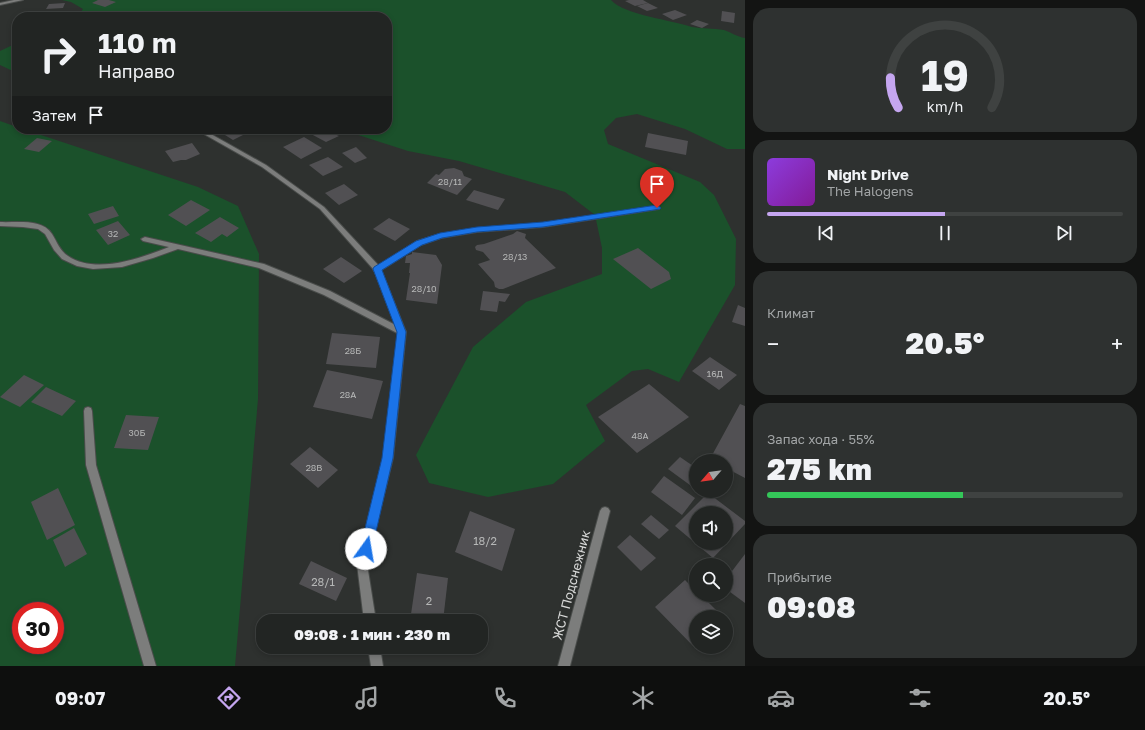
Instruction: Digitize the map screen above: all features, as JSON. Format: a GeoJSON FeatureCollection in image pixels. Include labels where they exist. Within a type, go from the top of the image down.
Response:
{"type":"FeatureCollection","features":[{"type":"Feature","properties":{"kind":"street"},"geometry":{"type":"LineString","coordinates":[[0,4],[21,0]]}},
{"type":"Feature","properties":{"kind":"street"},"geometry":{"type":"LineString","coordinates":[[207,134],[264,166],[322,208],[377,269],[402,332],[388,458],[362,564],[369,614]]}},
{"type":"Feature","properties":{"kind":"street"},"geometry":{"type":"LineString","coordinates":[[377,269],[419,243],[440,236],[477,230],[543,225],[657,208]]}},
{"type":"Feature","properties":{"kind":"street"},"geometry":{"type":"LineString","coordinates":[[0,224],[33,226],[45,230],[56,248],[66,259],[82,265],[108,266],[138,261],[177,247]]}},
{"type":"Feature","properties":{"kind":"street"},"geometry":{"type":"LineString","coordinates":[[145,239],[261,266],[327,293],[402,332]]}},
{"type":"Feature","properties":{"kind":"street"},"geometry":{"type":"LineString","coordinates":[[88,411],[91,465],[150,666]]}},
{"type":"Feature","properties":{"kind":"street","name":"ЖСТ Подснежник"},"geometry":{"type":"LineString","coordinates":[[564,666],[604,511]]}},
{"type":"Feature","properties":{"kind":"street"},"geometry":{"type":"LineString","coordinates":[[375,654],[377,666]]}},
{"type":"Feature","properties":{"kind":"green space"},"geometry":{"type":"Polygon","coordinates":[[[62,0],[611,0],[626,10],[692,27],[724,30],[739,37],[745,38],[745,149],[727,149],[685,129],[637,114],[616,118],[604,130],[608,144],[700,182],[714,195],[736,239],[735,285],[679,382],[648,369],[632,371],[586,405],[605,441],[553,484],[488,497],[429,483],[416,455],[473,347],[526,302],[602,274],[602,248],[595,215],[565,192],[459,161],[408,151],[355,134],[392,134],[392,12],[81,12],[83,9],[71,2],[62,0]]]}},
{"type":"Feature","properties":{"kind":"green space"},"geometry":{"type":"Polygon","coordinates":[[[12,45],[12,71],[0,65],[0,51],[12,45]]]}},
{"type":"Feature","properties":{"kind":"green space"},"geometry":{"type":"Polygon","coordinates":[[[0,121],[12,125],[12,134],[38,134],[198,187],[238,206],[259,254],[258,399],[235,666],[0,666],[0,121]]]}},
{"type":"Feature","properties":{"kind":"building"},"geometry":{"type":"Polygon","coordinates":[[[98,0],[109,0],[116,2],[105,7],[92,3],[98,0]]]}},
{"type":"Feature","properties":{"kind":"building"},"geometry":{"type":"Polygon","coordinates":[[[643,0],[648,3],[635,6],[625,1],[643,0]]]}},
{"type":"Feature","properties":{"kind":"building"},"geometry":{"type":"Polygon","coordinates":[[[65,3],[63,8],[46,9],[49,4],[65,3]]]}},
{"type":"Feature","properties":{"kind":"building"},"geometry":{"type":"Polygon","coordinates":[[[648,3],[658,8],[647,11],[637,6],[648,3]]]}},
{"type":"Feature","properties":{"kind":"building"},"geometry":{"type":"Polygon","coordinates":[[[675,10],[687,15],[673,20],[662,14],[675,10]]]}},
{"type":"Feature","properties":{"kind":"building"},"geometry":{"type":"Polygon","coordinates":[[[722,11],[735,13],[734,23],[721,21],[722,11]]]}},
{"type":"Feature","properties":{"kind":"building"},"geometry":{"type":"Polygon","coordinates":[[[697,20],[709,24],[702,28],[690,24],[697,20]]]}},
{"type":"Feature","properties":{"kind":"building"},"geometry":{"type":"Polygon","coordinates":[[[648,133],[688,141],[686,155],[645,147],[648,133]]]}},
{"type":"Feature","properties":{"kind":"building"},"geometry":{"type":"Polygon","coordinates":[[[223,134],[245,134],[233,140],[223,134]]]}},
{"type":"Feature","properties":{"kind":"building"},"geometry":{"type":"Polygon","coordinates":[[[311,134],[334,134],[339,136],[326,142],[311,134]]]}},
{"type":"Feature","properties":{"kind":"building"},"geometry":{"type":"Polygon","coordinates":[[[304,137],[322,148],[301,159],[283,147],[304,137]]]}},
{"type":"Feature","properties":{"kind":"building"},"geometry":{"type":"Polygon","coordinates":[[[37,138],[52,141],[39,152],[24,149],[37,138]]]}},
{"type":"Feature","properties":{"kind":"building"},"geometry":{"type":"Polygon","coordinates":[[[192,143],[200,154],[186,160],[173,162],[165,151],[192,143]]]}},
{"type":"Feature","properties":{"kind":"building"},"geometry":{"type":"Polygon","coordinates":[[[356,147],[367,158],[355,163],[342,153],[356,147]]]}},
{"type":"Feature","properties":{"kind":"building"},"geometry":{"type":"Polygon","coordinates":[[[328,157],[343,167],[323,176],[309,165],[328,157]]]}},
{"type":"Feature","properties":{"kind":"building"},"geometry":{"type":"Polygon","coordinates":[[[454,168],[462,171],[464,176],[472,179],[457,195],[427,183],[436,174],[439,175],[445,169],[454,168]]]}},
{"type":"Feature","properties":{"kind":"building"},"geometry":{"type":"Polygon","coordinates":[[[344,184],[358,195],[339,205],[325,193],[344,184]]]}},
{"type":"Feature","properties":{"kind":"building"},"geometry":{"type":"Polygon","coordinates":[[[474,190],[505,199],[498,210],[466,200],[474,190]]]}},
{"type":"Feature","properties":{"kind":"building"},"geometry":{"type":"Polygon","coordinates":[[[191,200],[210,210],[186,226],[168,215],[191,200]]]}},
{"type":"Feature","properties":{"kind":"building"},"geometry":{"type":"Polygon","coordinates":[[[113,206],[119,216],[94,224],[88,214],[113,206]]]}},
{"type":"Feature","properties":{"kind":"building"},"geometry":{"type":"Polygon","coordinates":[[[220,217],[239,228],[227,237],[222,234],[211,242],[195,233],[220,217]]]}},
{"type":"Feature","properties":{"kind":"building"},"geometry":{"type":"Polygon","coordinates":[[[389,218],[410,229],[395,241],[373,229],[389,218]]]}},
{"type":"Feature","properties":{"kind":"building"},"geometry":{"type":"Polygon","coordinates":[[[118,221],[130,235],[108,245],[96,230],[118,221]]]}},
{"type":"Feature","properties":{"kind":"building"},"geometry":{"type":"Polygon","coordinates":[[[517,231],[526,234],[525,238],[556,268],[503,289],[499,289],[495,287],[494,282],[478,264],[490,260],[483,252],[476,250],[475,247],[477,245],[513,234],[517,231]]]}},
{"type":"Feature","properties":{"kind":"building"},"geometry":{"type":"Polygon","coordinates":[[[638,248],[669,272],[671,279],[651,289],[613,259],[638,248]]]}},
{"type":"Feature","properties":{"kind":"building"},"geometry":{"type":"Polygon","coordinates":[[[412,252],[436,255],[442,265],[437,304],[406,300],[410,263],[405,263],[406,256],[412,254],[412,252]]]}},
{"type":"Feature","properties":{"kind":"building"},"geometry":{"type":"Polygon","coordinates":[[[341,257],[362,271],[344,283],[323,269],[341,257]]]}},
{"type":"Feature","properties":{"kind":"building"},"geometry":{"type":"Polygon","coordinates":[[[483,291],[510,294],[505,302],[499,301],[497,312],[480,310],[483,291]]]}},
{"type":"Feature","properties":{"kind":"building"},"geometry":{"type":"Polygon","coordinates":[[[738,305],[745,308],[745,326],[732,322],[738,305]]]}},
{"type":"Feature","properties":{"kind":"building"},"geometry":{"type":"Polygon","coordinates":[[[332,333],[380,337],[376,368],[326,364],[332,333]]]}},
{"type":"Feature","properties":{"kind":"building"},"geometry":{"type":"Polygon","coordinates":[[[710,357],[737,375],[719,390],[692,371],[710,357]]]}},
{"type":"Feature","properties":{"kind":"building"},"geometry":{"type":"Polygon","coordinates":[[[327,370],[383,381],[372,419],[313,407],[327,370]]]}},
{"type":"Feature","properties":{"kind":"building"},"geometry":{"type":"Polygon","coordinates":[[[24,375],[44,385],[20,407],[0,397],[24,375]]]}},
{"type":"Feature","properties":{"kind":"building"},"geometry":{"type":"Polygon","coordinates":[[[649,384],[689,417],[637,453],[598,417],[649,384]]]}},
{"type":"Feature","properties":{"kind":"building"},"geometry":{"type":"Polygon","coordinates":[[[46,387],[76,401],[62,416],[31,402],[46,387]]]}},
{"type":"Feature","properties":{"kind":"building"},"geometry":{"type":"Polygon","coordinates":[[[740,404],[745,406],[745,478],[733,472],[733,454],[713,454],[740,404]]]}},
{"type":"Feature","properties":{"kind":"building"},"geometry":{"type":"Polygon","coordinates":[[[126,415],[159,417],[148,450],[114,448],[126,415]]]}},
{"type":"Feature","properties":{"kind":"building"},"geometry":{"type":"Polygon","coordinates":[[[310,447],[338,470],[318,488],[290,464],[310,447]]]}},
{"type":"Feature","properties":{"kind":"building"},"geometry":{"type":"Polygon","coordinates":[[[680,457],[689,463],[689,484],[668,469],[680,457]]]}},
{"type":"Feature","properties":{"kind":"building"},"geometry":{"type":"Polygon","coordinates":[[[664,476],[689,494],[689,498],[695,498],[682,515],[651,492],[664,476]]]}},
{"type":"Feature","properties":{"kind":"building"},"geometry":{"type":"Polygon","coordinates":[[[58,488],[75,525],[47,540],[31,502],[58,488]]]}},
{"type":"Feature","properties":{"kind":"building"},"geometry":{"type":"Polygon","coordinates":[[[703,498],[715,498],[725,506],[695,506],[703,498]]]}},
{"type":"Feature","properties":{"kind":"building"},"geometry":{"type":"Polygon","coordinates":[[[470,511],[515,529],[502,571],[455,552],[470,511]]]}},
{"type":"Feature","properties":{"kind":"building"},"geometry":{"type":"Polygon","coordinates":[[[689,512],[689,538],[675,526],[689,512]]]}},
{"type":"Feature","properties":{"kind":"building"},"geometry":{"type":"Polygon","coordinates":[[[733,512],[745,521],[745,524],[733,537],[733,512]]]}},
{"type":"Feature","properties":{"kind":"building"},"geometry":{"type":"Polygon","coordinates":[[[651,515],[669,530],[659,539],[641,524],[651,515]]]}},
{"type":"Feature","properties":{"kind":"building"},"geometry":{"type":"Polygon","coordinates":[[[74,528],[87,554],[65,567],[53,540],[74,528]]]}},
{"type":"Feature","properties":{"kind":"building"},"geometry":{"type":"Polygon","coordinates":[[[630,535],[656,558],[641,571],[617,547],[630,535]]]}},
{"type":"Feature","properties":{"kind":"building"},"geometry":{"type":"Polygon","coordinates":[[[704,550],[721,550],[713,558],[704,550]]]}},
{"type":"Feature","properties":{"kind":"building"},"geometry":{"type":"Polygon","coordinates":[[[745,554],[745,603],[733,594],[733,570],[745,554]]]}},
{"type":"Feature","properties":{"kind":"building"},"geometry":{"type":"Polygon","coordinates":[[[311,561],[347,578],[336,601],[299,584],[311,561]]]}},
{"type":"Feature","properties":{"kind":"building"},"geometry":{"type":"Polygon","coordinates":[[[417,573],[448,578],[444,614],[411,614],[417,573]]]}},
{"type":"Feature","properties":{"kind":"building"},"geometry":{"type":"Polygon","coordinates":[[[685,580],[689,584],[689,602],[708,602],[716,610],[689,610],[689,642],[655,607],[685,580]]]}},
{"type":"Feature","properties":{"kind":"route"},"geometry":{"type":"LineString","coordinates":[[366,549],[388,458],[402,332],[377,269],[419,243],[440,236],[477,230],[543,225],[657,208]]}}]}
